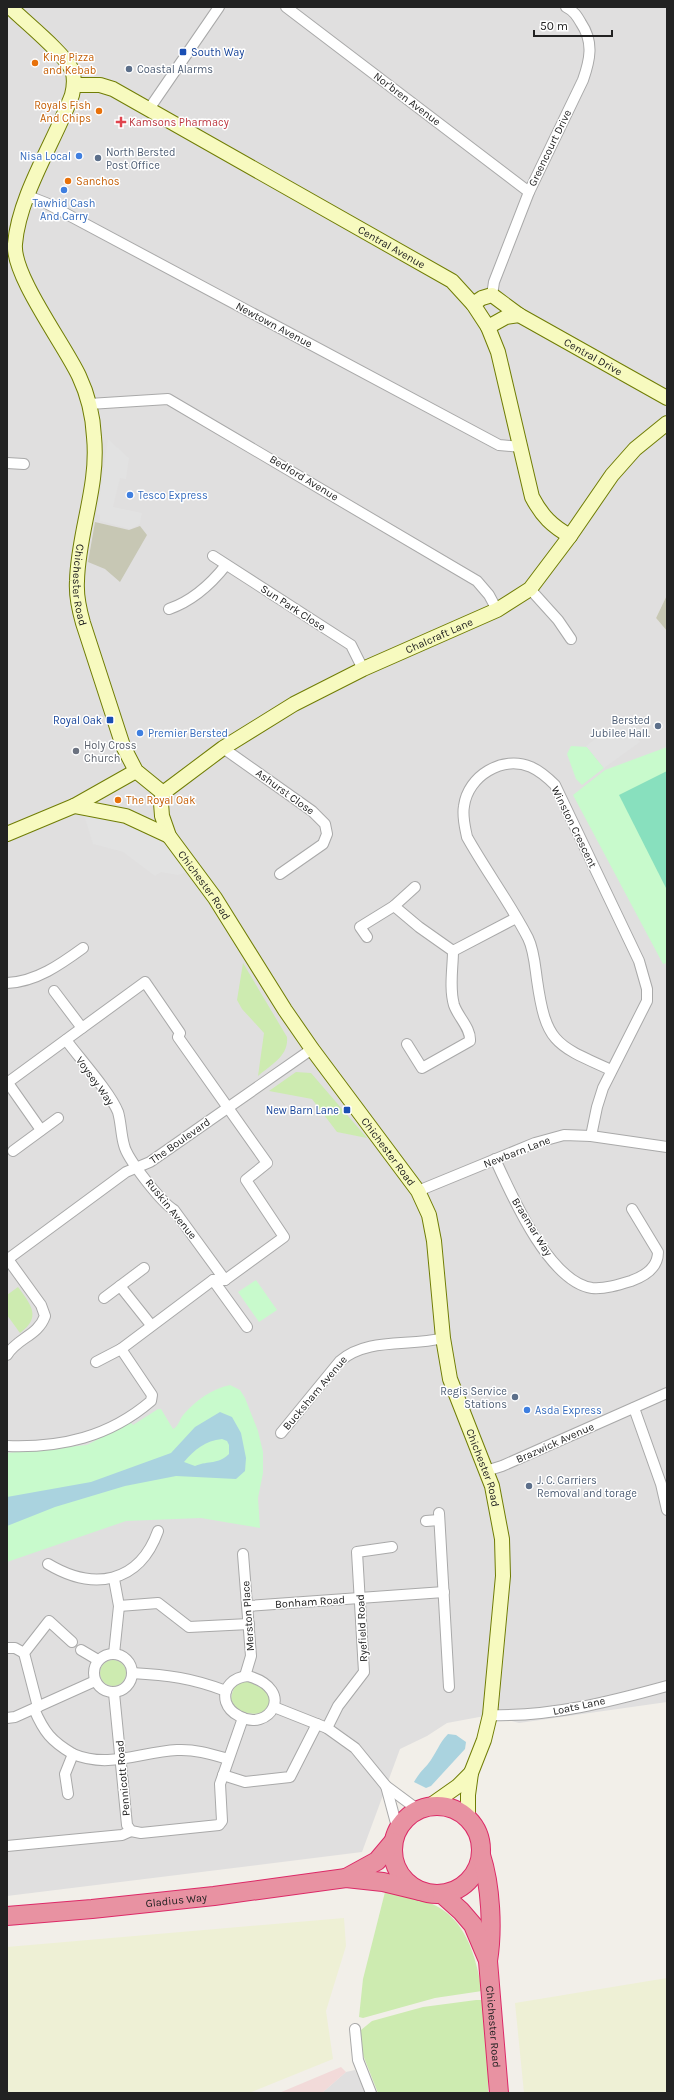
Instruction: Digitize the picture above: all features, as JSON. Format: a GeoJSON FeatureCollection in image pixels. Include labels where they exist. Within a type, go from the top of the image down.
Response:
{"type":"FeatureCollection","features":[{"type":"Feature","properties":{"kind":"highway"},"geometry":{"type":"LineString","coordinates":[[424,1807],[453,1808],[468,1818],[477,1831],[481,1843],[481,1855],[477,1869],[469,1881],[457,1889],[442,1894],[420,1891],[401,1876],[394,1865],[395,1835],[406,1817],[424,1807]]}},
{"type":"Feature","properties":{"kind":"highway","name":"Gladius Way"},"geometry":{"type":"LineString","coordinates":[[346,1878],[378,1861],[395,1835]]}},
{"type":"Feature","properties":{"kind":"highway","name":"Chichester Road"},"geometry":{"type":"LineString","coordinates":[[481,1855],[485,1868],[490,1918],[491,1944],[488,1961],[499,2093]]}},
{"type":"Feature","properties":{"kind":"highway","name":"Gladius Way"},"geometry":{"type":"LineString","coordinates":[[7,1916],[183,1899],[346,1878],[383,1882],[420,1891]]}},
{"type":"Feature","properties":{"kind":"highway","name":"Chichester Road"},"geometry":{"type":"LineString","coordinates":[[442,1894],[461,1911],[473,1925],[488,1961]]}},
{"type":"Feature","properties":{"kind":"main road"},"geometry":{"type":"LineString","coordinates":[[10,7],[61,55],[72,70],[74,86]]}},
{"type":"Feature","properties":{"kind":"main road","name":"Central Avenue"},"geometry":{"type":"LineString","coordinates":[[74,86],[100,85],[113,89],[427,265],[452,281],[473,304],[488,327],[498,352],[532,497],[538,508],[553,526],[570,536]]}},
{"type":"Feature","properties":{"kind":"main road","name":"Chichester Road"},"geometry":{"type":"LineString","coordinates":[[74,86],[63,119],[18,220],[11,245],[19,268],[79,376],[89,404],[93,423],[95,458],[77,574],[78,602],[82,623],[123,746],[136,771],[163,793],[161,803],[162,816],[170,836],[215,898],[285,1010],[312,1049],[418,1191],[429,1215],[434,1241],[443,1338],[450,1379],[486,1471],[498,1511],[503,1554],[498,1640],[490,1714],[484,1740],[471,1773],[466,1809],[468,1818]]}},
{"type":"Feature","properties":{"kind":"main road"},"geometry":{"type":"LineString","coordinates":[[473,304],[482,298],[492,295],[504,313]]}},
{"type":"Feature","properties":{"kind":"main road","name":"Central Drive"},"geometry":{"type":"LineString","coordinates":[[488,327],[504,313],[518,315],[667,398]]}},
{"type":"Feature","properties":{"kind":"main road","name":"Chalcraft Lane"},"geometry":{"type":"LineString","coordinates":[[163,793],[223,748],[294,704],[363,669],[497,610],[530,589],[570,536],[612,475],[635,449],[667,423]]}},
{"type":"Feature","properties":{"kind":"main road"},"geometry":{"type":"LineString","coordinates":[[7,834],[74,806],[136,771]]}},
{"type":"Feature","properties":{"kind":"main road"},"geometry":{"type":"LineString","coordinates":[[74,806],[126,816],[170,836]]}},
{"type":"Feature","properties":{"kind":"main road","name":"Chichester Road"},"geometry":{"type":"LineString","coordinates":[[424,1807],[458,1786],[471,1773]]}},
{"type":"Feature","properties":{"kind":"street"},"geometry":{"type":"LineString","coordinates":[[149,109],[219,7]]}},
{"type":"Feature","properties":{"kind":"street","name":"Nor'bren Avenue"},"geometry":{"type":"LineString","coordinates":[[286,7],[529,192]]}},
{"type":"Feature","properties":{"kind":"street","name":"Greencourt Drive"},"geometry":{"type":"LineString","coordinates":[[492,295],[494,282],[529,192],[583,80],[589,61],[590,46],[586,30],[573,11],[566,7]]}},
{"type":"Feature","properties":{"kind":"street","name":"Newtown Avenue"},"geometry":{"type":"LineString","coordinates":[[28,196],[46,204],[499,445],[521,447]]}},
{"type":"Feature","properties":{"kind":"street","name":"Bedford Avenue"},"geometry":{"type":"LineString","coordinates":[[89,404],[168,399],[477,581],[489,595],[497,610]]}},
{"type":"Feature","properties":{"kind":"street"},"geometry":{"type":"LineString","coordinates":[[7,463],[24,464]]}},
{"type":"Feature","properties":{"kind":"street","name":"Sun Park Close"},"geometry":{"type":"LineString","coordinates":[[213,556],[351,645],[363,669]]}},
{"type":"Feature","properties":{"kind":"street"},"geometry":{"type":"LineString","coordinates":[[169,609],[184,604],[216,579],[226,565]]}},
{"type":"Feature","properties":{"kind":"street"},"geometry":{"type":"LineString","coordinates":[[530,589],[558,620],[571,639]]}},
{"type":"Feature","properties":{"kind":"street","name":"Ashurst Close"},"geometry":{"type":"LineString","coordinates":[[223,748],[312,811],[326,824],[328,834],[323,844],[280,874]]}},
{"type":"Feature","properties":{"kind":"street","name":"Winston Crescent"},"geometry":{"type":"LineString","coordinates":[[591,1136],[597,1106],[611,1070],[643,1012],[647,1001],[645,979],[639,961],[555,785],[543,774],[530,767],[515,763],[503,765],[484,772],[469,790],[464,805],[464,820],[467,837],[529,939],[544,1018],[556,1041],[564,1048],[611,1070]]}},
{"type":"Feature","properties":{"kind":"street"},"geometry":{"type":"LineString","coordinates":[[367,937],[360,927],[394,906],[415,887]]}},
{"type":"Feature","properties":{"kind":"street"},"geometry":{"type":"LineString","coordinates":[[394,906],[419,927],[453,951]]}},
{"type":"Feature","properties":{"kind":"street"},"geometry":{"type":"LineString","coordinates":[[453,951],[516,918]]}},
{"type":"Feature","properties":{"kind":"street"},"geometry":{"type":"LineString","coordinates":[[7,982],[39,975],[59,966],[83,948]]}},
{"type":"Feature","properties":{"kind":"street"},"geometry":{"type":"LineString","coordinates":[[407,1044],[422,1068],[470,1042],[471,1034],[454,1005],[452,992],[453,951]]}},
{"type":"Feature","properties":{"kind":"street"},"geometry":{"type":"LineString","coordinates":[[41,1130],[7,1083],[144,982],[180,1033],[178,1038],[267,1163],[246,1180],[284,1237],[225,1280],[213,1280],[120,1349],[96,1362]]}},
{"type":"Feature","properties":{"kind":"street"},"geometry":{"type":"LineString","coordinates":[[54,991],[82,1028]]}},
{"type":"Feature","properties":{"kind":"street","name":"Voysey Way"},"geometry":{"type":"LineString","coordinates":[[66,1040],[118,1112],[124,1147],[138,1168]]}},
{"type":"Feature","properties":{"kind":"street","name":"The Boulevard"},"geometry":{"type":"LineString","coordinates":[[7,1258],[126,1172],[150,1162],[312,1049]]}},
{"type":"Feature","properties":{"kind":"street"},"geometry":{"type":"LineString","coordinates":[[13,1151],[58,1118]]}},
{"type":"Feature","properties":{"kind":"street","name":"Newbarn Lane"},"geometry":{"type":"LineString","coordinates":[[418,1191],[535,1143],[564,1135],[591,1136],[667,1147]]}},
{"type":"Feature","properties":{"kind":"street","name":"Braemar Way"},"geometry":{"type":"LineString","coordinates":[[496,1159],[514,1201],[543,1249],[563,1271],[583,1285],[591,1288],[617,1286],[634,1280],[655,1265],[658,1260],[658,1252],[632,1208]]}},
{"type":"Feature","properties":{"kind":"street","name":"Ruskin Avenue"},"geometry":{"type":"LineString","coordinates":[[138,1168],[166,1205],[174,1210],[225,1280]]}},
{"type":"Feature","properties":{"kind":"street"},"geometry":{"type":"LineString","coordinates":[[7,1258],[41,1305],[45,1316],[42,1326],[14,1347],[7,1355]]}},
{"type":"Feature","properties":{"kind":"street"},"geometry":{"type":"LineString","coordinates":[[104,1298],[144,1268]]}},
{"type":"Feature","properties":{"kind":"street"},"geometry":{"type":"LineString","coordinates":[[213,1280],[247,1327]]}},
{"type":"Feature","properties":{"kind":"street"},"geometry":{"type":"LineString","coordinates":[[120,1286],[151,1325]]}},
{"type":"Feature","properties":{"kind":"street","name":"Bucksham Avenue"},"geometry":{"type":"LineString","coordinates":[[281,1433],[340,1361],[351,1352],[367,1347],[443,1338]]}},
{"type":"Feature","properties":{"kind":"street"},"geometry":{"type":"LineString","coordinates":[[7,1446],[30,1447],[98,1435],[151,1402],[152,1395],[120,1349]]}},
{"type":"Feature","properties":{"kind":"street","name":"Brazwick Avenue"},"geometry":{"type":"LineString","coordinates":[[486,1471],[502,1466],[667,1393]]}},
{"type":"Feature","properties":{"kind":"street"},"geometry":{"type":"LineString","coordinates":[[634,1408],[661,1484],[667,1510]]}},
{"type":"Feature","properties":{"kind":"street"},"geometry":{"type":"LineString","coordinates":[[426,1521],[439,1517],[449,1687]]}},
{"type":"Feature","properties":{"kind":"street"},"geometry":{"type":"LineString","coordinates":[[48,1564],[77,1578],[114,1579],[136,1565],[146,1555],[153,1544],[158,1531]]}},
{"type":"Feature","properties":{"kind":"street","name":"Ryefield Road"},"geometry":{"type":"LineString","coordinates":[[327,1728],[338,1706],[364,1672],[357,1552],[392,1548]]}},
{"type":"Feature","properties":{"kind":"street","name":"Merston Place"},"geometry":{"type":"LineString","coordinates":[[243,1554],[251,1656],[245,1676]]}},
{"type":"Feature","properties":{"kind":"street"},"geometry":{"type":"LineString","coordinates":[[114,1579],[119,1606],[114,1654]]}},
{"type":"Feature","properties":{"kind":"street","name":"Bonham Road"},"geometry":{"type":"LineString","coordinates":[[248,1606],[444,1592]]}},
{"type":"Feature","properties":{"kind":"street"},"geometry":{"type":"LineString","coordinates":[[119,1606],[158,1603],[189,1627],[249,1624]]}},
{"type":"Feature","properties":{"kind":"street"},"geometry":{"type":"LineString","coordinates":[[24,1653],[49,1621],[72,1642]]}},
{"type":"Feature","properties":{"kind":"street"},"geometry":{"type":"LineString","coordinates":[[7,1648],[15,1648],[24,1653],[36,1708],[44,1730],[56,1745],[73,1754],[96,1761],[122,1759],[176,1750],[209,1753],[228,1760]]}},
{"type":"Feature","properties":{"kind":"street"},"geometry":{"type":"LineString","coordinates":[[81,1650],[98,1660]]}},
{"type":"Feature","properties":{"kind":"street"},"geometry":{"type":"LineString","coordinates":[[114,1654],[125,1658],[132,1667],[129,1684],[125,1688],[114,1693],[103,1690],[95,1681],[93,1670],[98,1660],[102,1656],[114,1654]]}},
{"type":"Feature","properties":{"kind":"street"},"geometry":{"type":"LineString","coordinates":[[132,1673],[178,1676],[226,1691]]}},
{"type":"Feature","properties":{"kind":"street"},"geometry":{"type":"LineString","coordinates":[[245,1676],[256,1678],[269,1686],[273,1691],[275,1698],[274,1706],[270,1714],[263,1718],[250,1720],[243,1718],[235,1714],[227,1705],[226,1691],[234,1680],[245,1676]]}},
{"type":"Feature","properties":{"kind":"street"},"geometry":{"type":"LineString","coordinates":[[7,1718],[15,1717],[95,1681]]}},
{"type":"Feature","properties":{"kind":"street","name":"Loats Lane"},"geometry":{"type":"LineString","coordinates":[[490,1714],[515,1715],[554,1712],[667,1686]]}},
{"type":"Feature","properties":{"kind":"street","name":"Pennicott Road"},"geometry":{"type":"LineString","coordinates":[[114,1693],[122,1759],[127,1826],[131,1831],[141,1833],[219,1825],[222,1821],[220,1784],[243,1718]]}},
{"type":"Feature","properties":{"kind":"street"},"geometry":{"type":"LineString","coordinates":[[274,1706],[327,1728],[356,1748],[386,1786],[424,1807]]}},
{"type":"Feature","properties":{"kind":"street"},"geometry":{"type":"LineString","coordinates":[[223,1775],[245,1782],[290,1777],[317,1724]]}},
{"type":"Feature","properties":{"kind":"street"},"geometry":{"type":"LineString","coordinates":[[68,1794],[65,1774],[73,1754]]}},
{"type":"Feature","properties":{"kind":"street"},"geometry":{"type":"LineString","coordinates":[[386,1786],[395,1835]]}},
{"type":"Feature","properties":{"kind":"street"},"geometry":{"type":"LineString","coordinates":[[7,1846],[122,1835],[131,1831]]}},
{"type":"Feature","properties":{"kind":"street"},"geometry":{"type":"LineString","coordinates":[[355,2029],[358,2060],[371,2093]]}},
{"type":"Feature","properties":{"kind":"shaded area"},"geometry":{"type":"Polygon","coordinates":[[[7,7],[667,7],[667,595],[656,618],[667,631],[667,747],[654,753],[667,963],[667,1702],[519,1723],[490,1715],[447,1723],[427,1736],[400,1749],[362,1852],[7,1896],[7,7]]]}},
{"type":"Feature","properties":{"kind":"shaded area"},"geometry":{"type":"Polygon","coordinates":[[[108,439],[129,458],[126,479],[120,478],[113,507],[142,513],[140,524],[130,529],[100,521],[100,515],[97,514],[108,439]]]}},
{"type":"Feature","properties":{"kind":"shaded area"},"geometry":{"type":"Polygon","coordinates":[[[95,522],[129,530],[140,526],[147,535],[120,582],[105,569],[88,562],[95,522]]]}},
{"type":"Feature","properties":{"kind":"shaded area"},"geometry":{"type":"Polygon","coordinates":[[[667,595],[667,631],[656,618],[667,595]]]}},
{"type":"Feature","properties":{"kind":"shaded area"},"geometry":{"type":"Polygon","coordinates":[[[631,715],[640,729],[635,733],[640,742],[604,768],[586,746],[614,724],[631,715]]]}},
{"type":"Feature","properties":{"kind":"shaded area"},"geometry":{"type":"Polygon","coordinates":[[[84,815],[105,818],[146,831],[166,845],[187,872],[178,875],[161,872],[155,876],[123,852],[93,844],[84,815]]]}},
{"type":"Feature","properties":{"kind":"shaded area"},"geometry":{"type":"Polygon","coordinates":[[[344,1918],[346,1946],[326,2011],[333,2059],[249,2093],[7,2093],[7,1947],[344,1918]]]}},
{"type":"Feature","properties":{"kind":"shaded area"},"geometry":{"type":"Polygon","coordinates":[[[667,1978],[667,2093],[524,2093],[515,2003],[667,1978]]]}},
{"type":"Feature","properties":{"kind":"shaded area"},"geometry":{"type":"Polygon","coordinates":[[[341,2067],[346,2072],[322,2093],[279,2093],[341,2067]]]}},
{"type":"Feature","properties":{"kind":"shaded area"},"geometry":{"type":"Polygon","coordinates":[[[355,2070],[366,2093],[322,2093],[346,2072],[355,2070]]]}},
{"type":"Feature","properties":{"kind":"green space"},"geometry":{"type":"Polygon","coordinates":[[[571,746],[587,747],[604,768],[582,785],[576,779],[567,754],[571,746]]]}},
{"type":"Feature","properties":{"kind":"green space"},"geometry":{"type":"Polygon","coordinates":[[[667,747],[667,963],[663,964],[573,795],[605,770],[667,747]]]}},
{"type":"Feature","properties":{"kind":"green space"},"geometry":{"type":"Polygon","coordinates":[[[667,771],[667,890],[619,795],[667,771]]]}},
{"type":"Feature","properties":{"kind":"green space"},"geometry":{"type":"Polygon","coordinates":[[[243,963],[287,1037],[287,1044],[282,1055],[258,1076],[264,1033],[242,1009],[237,1000],[243,963]]]}},
{"type":"Feature","properties":{"kind":"green space"},"geometry":{"type":"Polygon","coordinates":[[[296,1072],[311,1073],[367,1138],[337,1132],[312,1099],[269,1091],[296,1072]]]}},
{"type":"Feature","properties":{"kind":"green space"},"geometry":{"type":"Polygon","coordinates":[[[256,1280],[277,1310],[259,1322],[238,1292],[256,1280]]]}},
{"type":"Feature","properties":{"kind":"green space"},"geometry":{"type":"Polygon","coordinates":[[[18,1287],[30,1305],[32,1311],[31,1322],[20,1333],[7,1315],[7,1295],[18,1287]]]}},
{"type":"Feature","properties":{"kind":"green space"},"geometry":{"type":"Polygon","coordinates":[[[230,1385],[240,1390],[245,1398],[258,1431],[263,1452],[263,1473],[258,1498],[260,1528],[201,1518],[126,1521],[7,1562],[7,1453],[87,1445],[130,1422],[133,1425],[158,1409],[161,1409],[173,1429],[177,1426],[184,1414],[199,1400],[217,1389],[230,1385]]]}},
{"type":"Feature","properties":{"kind":"green space"},"geometry":{"type":"Polygon","coordinates":[[[113,1660],[122,1664],[126,1673],[122,1682],[113,1686],[104,1682],[100,1673],[104,1664],[113,1660]]]}},
{"type":"Feature","properties":{"kind":"green space"},"geometry":{"type":"Polygon","coordinates":[[[247,1681],[266,1690],[270,1702],[265,1713],[254,1714],[240,1711],[233,1704],[231,1699],[235,1686],[247,1681]]]}},
{"type":"Feature","properties":{"kind":"green space"},"geometry":{"type":"Polygon","coordinates":[[[385,1892],[425,1901],[442,1909],[452,1918],[461,1928],[472,1952],[482,1991],[435,1998],[363,2018],[359,2017],[363,1979],[385,1892]]]}},
{"type":"Feature","properties":{"kind":"green space"},"geometry":{"type":"Polygon","coordinates":[[[482,2000],[488,2065],[488,2093],[378,2093],[361,2050],[361,2030],[372,2021],[423,2007],[482,2000]]]}},
{"type":"Feature","properties":{"kind":"water"},"geometry":{"type":"Polygon","coordinates":[[[220,1412],[232,1417],[241,1433],[246,1458],[245,1471],[236,1479],[176,1476],[125,1486],[55,1507],[7,1526],[7,1497],[91,1482],[171,1453],[195,1427],[220,1412]],[[222,1439],[205,1444],[192,1453],[184,1462],[195,1466],[221,1460],[229,1454],[229,1445],[227,1441],[222,1439]]]}},
{"type":"Feature","properties":{"kind":"water"},"geometry":{"type":"Polygon","coordinates":[[[448,1734],[456,1735],[466,1742],[465,1749],[431,1786],[426,1788],[414,1782],[431,1760],[448,1734]]]}},
{"type":"Feature","properties":{"kind":"place","name":"South Way"},"geometry":{"type":"Point","coordinates":[183,52]}},
{"type":"Feature","properties":{"kind":"place","name":"King Pizza and Kebab"},"geometry":{"type":"Point","coordinates":[35,63]}},
{"type":"Feature","properties":{"kind":"place","name":"Coastal Alarms"},"geometry":{"type":"Point","coordinates":[129,69]}},
{"type":"Feature","properties":{"kind":"place","name":"Royals Fish And Chips"},"geometry":{"type":"Point","coordinates":[99,111]}},
{"type":"Feature","properties":{"kind":"place","name":"Kamsons Pharmacy"},"geometry":{"type":"Point","coordinates":[121,122]}},
{"type":"Feature","properties":{"kind":"place","name":"Nisa Local"},"geometry":{"type":"Point","coordinates":[79,156]}},
{"type":"Feature","properties":{"kind":"place","name":"North Bersted Post Office"},"geometry":{"type":"Point","coordinates":[98,158]}},
{"type":"Feature","properties":{"kind":"place","name":"Sanchos"},"geometry":{"type":"Point","coordinates":[68,181]}},
{"type":"Feature","properties":{"kind":"place","name":"Tawhid Cash And Carry"},"geometry":{"type":"Point","coordinates":[64,190]}},
{"type":"Feature","properties":{"kind":"place","name":"Tesco Express"},"geometry":{"type":"Point","coordinates":[130,495]}},
{"type":"Feature","properties":{"kind":"place","name":"Royal Oak"},"geometry":{"type":"Point","coordinates":[110,720]}},
{"type":"Feature","properties":{"kind":"place","name":"Bersted Jubilee Hall."},"geometry":{"type":"Point","coordinates":[658,726]}},
{"type":"Feature","properties":{"kind":"place","name":"Premier Bersted"},"geometry":{"type":"Point","coordinates":[140,733]}},
{"type":"Feature","properties":{"kind":"place","name":"Holy Cross Church"},"geometry":{"type":"Point","coordinates":[76,751]}},
{"type":"Feature","properties":{"kind":"place","name":"The Royal Oak"},"geometry":{"type":"Point","coordinates":[118,800]}},
{"type":"Feature","properties":{"kind":"place","name":"New Barn Lane"},"geometry":{"type":"Point","coordinates":[347,1110]}},
{"type":"Feature","properties":{"kind":"place","name":"Regis Service Stations"},"geometry":{"type":"Point","coordinates":[515,1397]}},
{"type":"Feature","properties":{"kind":"place","name":"Asda Express"},"geometry":{"type":"Point","coordinates":[527,1410]}},
{"type":"Feature","properties":{"kind":"place","name":"J. C. Carriers Removal and torage"},"geometry":{"type":"Point","coordinates":[529,1486]}}]}
